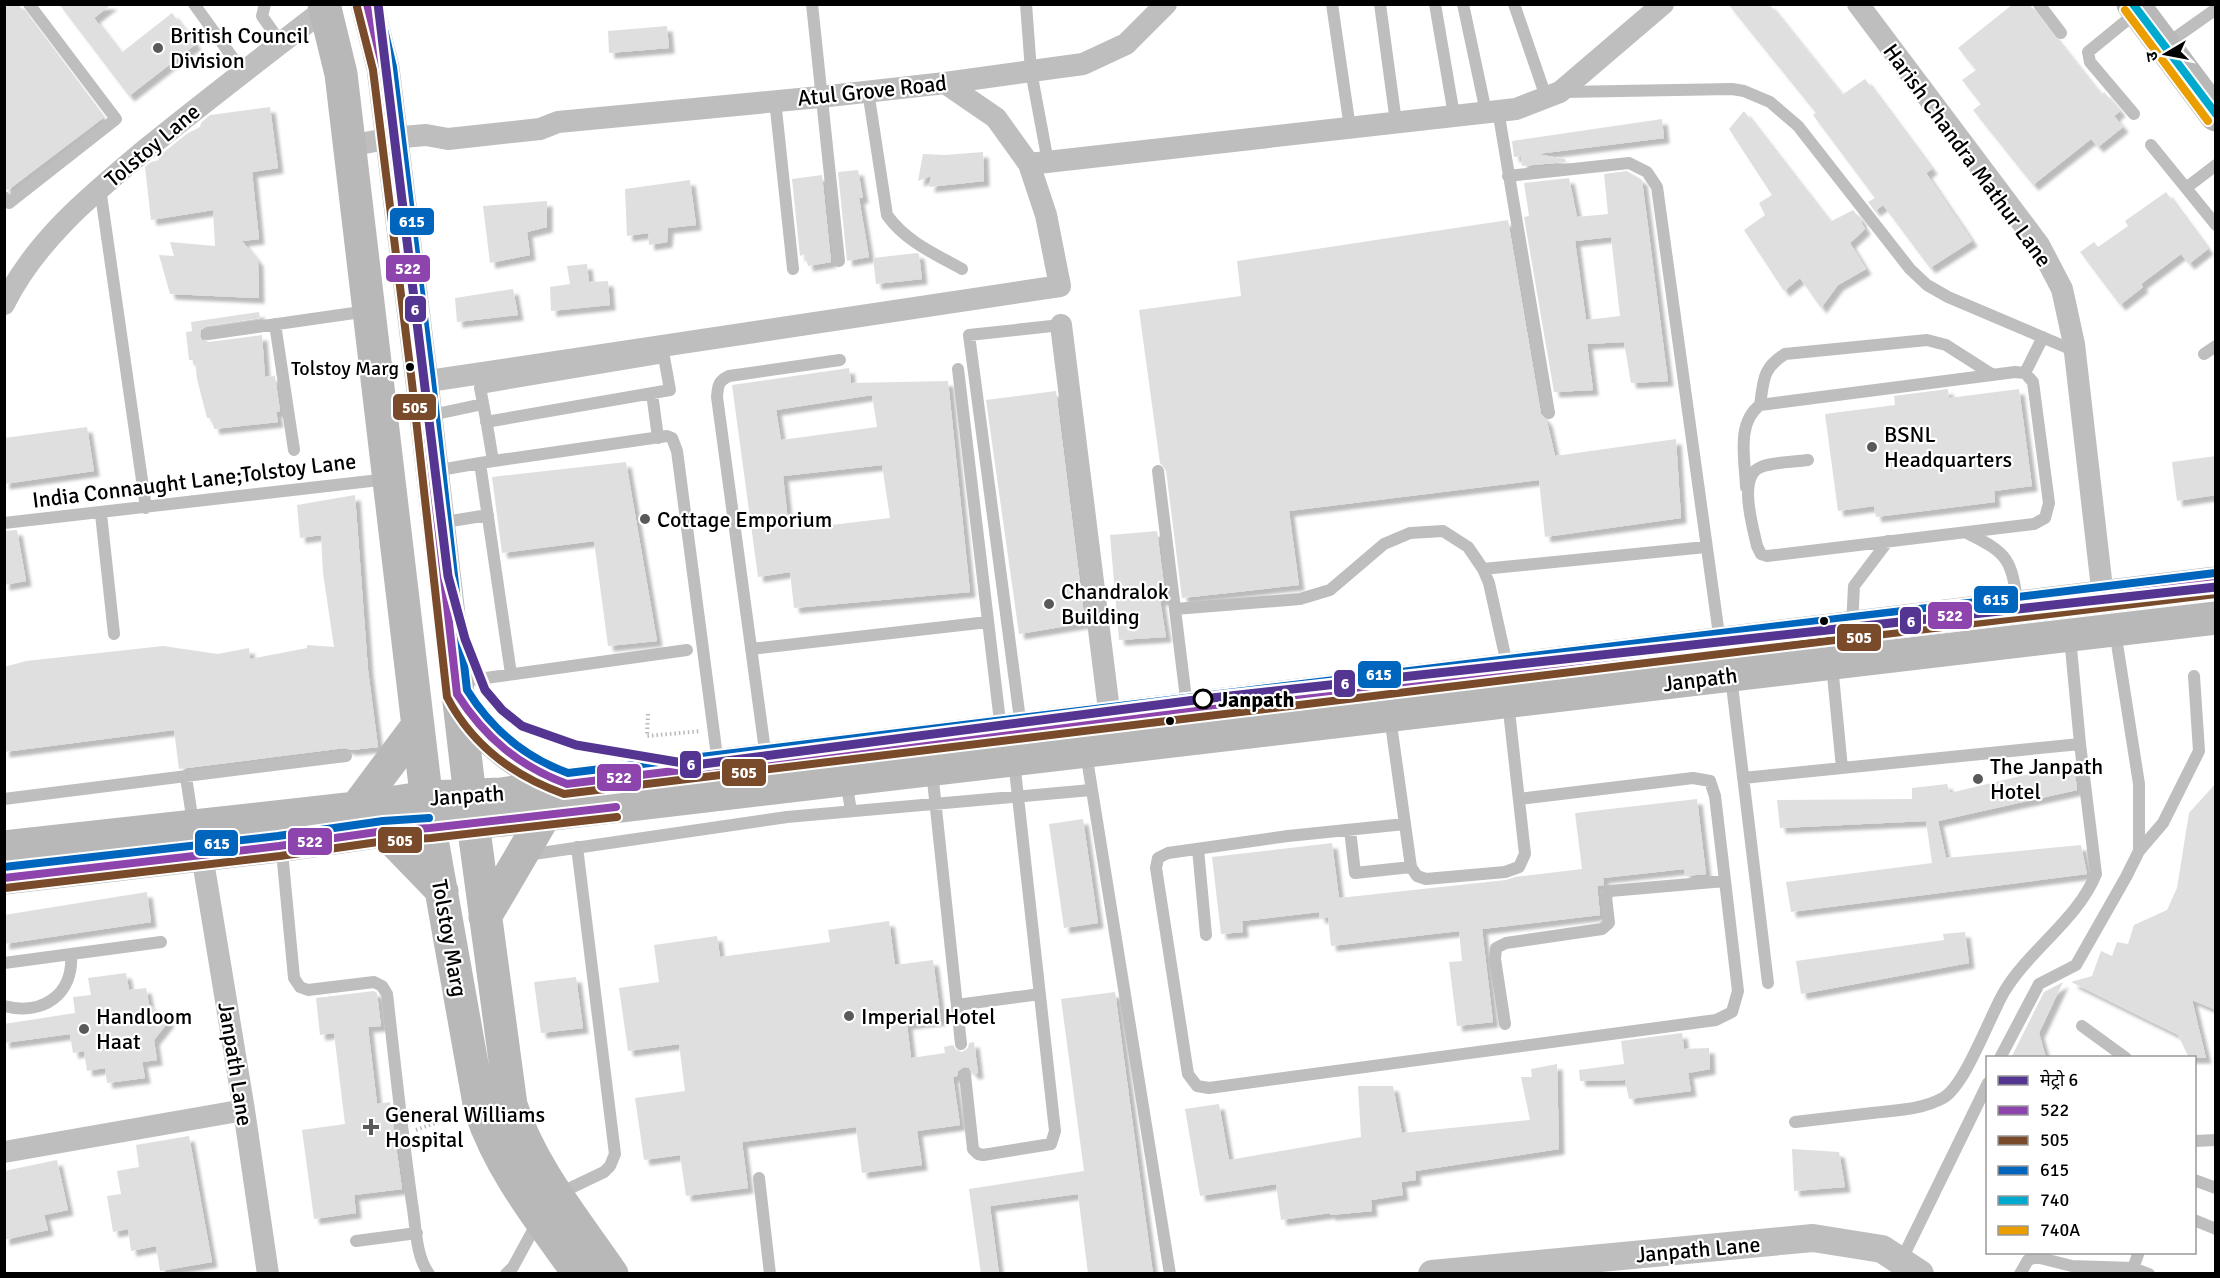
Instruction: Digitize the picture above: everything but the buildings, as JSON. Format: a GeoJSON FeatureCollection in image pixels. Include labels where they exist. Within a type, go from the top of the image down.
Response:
{"type":"FeatureCollection","features":[{"type":"Feature","properties":{"kind":"main road","name":"Tolstoy Marg"},"geometry":{"type":"LineString","coordinates":[[367,4],[383,68],[433,472],[471,810],[511,1105],[548,1206],[579,1274]]}},
{"type":"Feature","properties":{"kind":"main road","name":"Tolstoy Marg"},"geometry":{"type":"LineString","coordinates":[[324,7],[341,74],[429,812],[480,1109],[497,1148],[518,1186],[548,1206],[612,1274]]}},
{"type":"Feature","properties":{"kind":"main road"},"geometry":{"type":"LineString","coordinates":[[2136,8],[2216,115]]}},
{"type":"Feature","properties":{"kind":"main road","name":"Janpath"},"geometry":{"type":"LineString","coordinates":[[4,878],[357,808],[429,812],[471,810],[545,815],[785,802],[846,779],[932,769],[1012,740],[1110,718],[2216,583]]}},
{"type":"Feature","properties":{"kind":"main road","name":"Janpath"},"geometry":{"type":"LineString","coordinates":[[471,810],[567,784],[766,759],[1012,740],[1085,751],[2216,618]]}},
{"type":"Feature","properties":{"kind":"main road"},"geometry":{"type":"LineString","coordinates":[[456,688],[480,729],[494,744],[528,768],[567,784]]}},
{"type":"Feature","properties":{"kind":"main road"},"geometry":{"type":"LineString","coordinates":[[357,808],[418,725]]}},
{"type":"Feature","properties":{"kind":"main road","name":"Janpath"},"geometry":{"type":"LineString","coordinates":[[4,847],[198,840],[279,846],[384,831],[429,812]]}},
{"type":"Feature","properties":{"kind":"main road"},"geometry":{"type":"LineString","coordinates":[[485,917],[545,815]]}},
{"type":"Feature","properties":{"kind":"main road"},"geometry":{"type":"LineString","coordinates":[[384,831],[442,891]]}},
{"type":"Feature","properties":{"kind":"street","name":"Atul Grove Road"},"geometry":{"type":"LineString","coordinates":[[349,146],[391,138],[426,135],[447,139],[540,129],[558,122],[820,97],[1083,64],[1126,44],[1166,4]]}},
{"type":"Feature","properties":{"kind":"street"},"geometry":{"type":"LineString","coordinates":[[1039,163],[1516,109],[1553,95],[1663,4]]}},
{"type":"Feature","properties":{"kind":"street","name":"Harish Chandra Mathur Lane"},"geometry":{"type":"LineString","coordinates":[[1858,4],[2039,245],[2062,289],[2075,351],[2103,597]]}},
{"type":"Feature","properties":{"kind":"street","name":"Tolstoy Lane"},"geometry":{"type":"LineString","coordinates":[[4,304],[17,279],[58,227],[100,188],[324,7]]}},
{"type":"Feature","properties":{"kind":"street"},"geometry":{"type":"LineString","coordinates":[[422,382],[1060,286],[1039,163],[996,118],[945,83]]}},
{"type":"Feature","properties":{"kind":"street"},"geometry":{"type":"LineString","coordinates":[[1061,325],[1110,718]]}},
{"type":"Feature","properties":{"kind":"street","name":"Janpath Lane"},"geometry":{"type":"LineString","coordinates":[[198,840],[244,1110],[268,1274]]}},
{"type":"Feature","properties":{"kind":"street"},"geometry":{"type":"LineString","coordinates":[[4,1152],[244,1110]]}},
{"type":"Feature","properties":{"kind":"street","name":"Janpath Lane"},"geometry":{"type":"LineString","coordinates":[[1432,1274],[1813,1238],[1882,1249],[1910,1267]]}},
{"type":"Feature","properties":{"kind":"lane"},"geometry":{"type":"LineString","coordinates":[[4,197],[9,203],[116,119],[28,4]]}},
{"type":"Feature","properties":{"kind":"lane"},"geometry":{"type":"LineString","coordinates":[[194,4],[243,72]]}},
{"type":"Feature","properties":{"kind":"lane"},"geometry":{"type":"LineString","coordinates":[[265,4],[262,16],[281,43]]}},
{"type":"Feature","properties":{"kind":"lane"},"geometry":{"type":"LineString","coordinates":[[812,4],[839,261]]}},
{"type":"Feature","properties":{"kind":"lane"},"geometry":{"type":"LineString","coordinates":[[1026,4],[1039,163]]}},
{"type":"Feature","properties":{"kind":"lane"},"geometry":{"type":"LineString","coordinates":[[1332,4],[1350,128]]}},
{"type":"Feature","properties":{"kind":"lane"},"geometry":{"type":"LineString","coordinates":[[1380,4],[1396,122]]}},
{"type":"Feature","properties":{"kind":"lane"},"geometry":{"type":"LineString","coordinates":[[1435,4],[1454,115]]}},
{"type":"Feature","properties":{"kind":"lane"},"geometry":{"type":"LineString","coordinates":[[1463,4],[1508,176],[1549,413]]}},
{"type":"Feature","properties":{"kind":"lane"},"geometry":{"type":"LineString","coordinates":[[1514,4],[1553,95],[1732,89],[1744,91],[1770,102],[1798,126],[1910,269],[1927,285],[1948,297],[2075,351]]}},
{"type":"Feature","properties":{"kind":"lane"},"geometry":{"type":"LineString","coordinates":[[2039,4],[2061,33]]}},
{"type":"Feature","properties":{"kind":"lane"},"geometry":{"type":"LineString","coordinates":[[2134,114],[2090,62],[2088,52],[2136,8]]}},
{"type":"Feature","properties":{"kind":"lane"},"geometry":{"type":"LineString","coordinates":[[2164,46],[2216,9]]}},
{"type":"Feature","properties":{"kind":"lane"},"geometry":{"type":"LineString","coordinates":[[868,91],[887,215],[895,227],[916,243],[962,269]]}},
{"type":"Feature","properties":{"kind":"lane"},"geometry":{"type":"LineString","coordinates":[[775,100],[793,268]]}},
{"type":"Feature","properties":{"kind":"lane"},"geometry":{"type":"LineString","coordinates":[[2151,144],[2216,225]]}},
{"type":"Feature","properties":{"kind":"lane"},"geometry":{"type":"LineString","coordinates":[[1508,176],[1629,163],[1647,171],[1657,187],[1720,644]]}},
{"type":"Feature","properties":{"kind":"lane"},"geometry":{"type":"LineString","coordinates":[[2186,188],[2216,165]]}},
{"type":"Feature","properties":{"kind":"lane"},"geometry":{"type":"LineString","coordinates":[[100,188],[146,508]]}},
{"type":"Feature","properties":{"kind":"lane"},"geometry":{"type":"LineString","coordinates":[[208,334],[369,310]]}},
{"type":"Feature","properties":{"kind":"lane"},"geometry":{"type":"LineString","coordinates":[[275,324],[294,450]]}},
{"type":"Feature","properties":{"kind":"lane"},"geometry":{"type":"LineString","coordinates":[[965,1075],[974,1149],[978,1154],[1051,1144],[1055,1131],[969,334],[1061,325]]}},
{"type":"Feature","properties":{"kind":"lane"},"geometry":{"type":"LineString","coordinates":[[2025,373],[2043,337]]}},
{"type":"Feature","properties":{"kind":"lane"},"geometry":{"type":"LineString","coordinates":[[1760,405],[1764,378],[1771,364],[1785,354],[1928,340],[1946,345],[1993,375]]}},
{"type":"Feature","properties":{"kind":"lane"},"geometry":{"type":"LineString","coordinates":[[2204,354],[2216,346]]}},
{"type":"Feature","properties":{"kind":"lane"},"geometry":{"type":"LineString","coordinates":[[486,422],[670,390],[664,357],[480,387],[486,422],[488,515],[511,674]]}},
{"type":"Feature","properties":{"kind":"lane"},"geometry":{"type":"LineString","coordinates":[[766,759],[717,397],[718,385],[722,379],[729,376],[840,360]]}},
{"type":"Feature","properties":{"kind":"lane"},"geometry":{"type":"LineString","coordinates":[[958,369],[988,622],[1012,740]]}},
{"type":"Feature","properties":{"kind":"lane"},"geometry":{"type":"LineString","coordinates":[[2025,373],[2033,382],[2049,503],[2045,518],[2034,524],[1767,556],[1761,554],[1757,546],[1746,487],[1744,426],[1752,411],[1760,405],[1993,375],[2025,373]]}},
{"type":"Feature","properties":{"kind":"lane"},"geometry":{"type":"LineString","coordinates":[[652,393],[658,438]]}},
{"type":"Feature","properties":{"kind":"lane"},"geometry":{"type":"LineString","coordinates":[[426,416],[483,404]]}},
{"type":"Feature","properties":{"kind":"lane"},"geometry":{"type":"LineString","coordinates":[[433,472],[667,436],[672,438],[677,451],[718,765]]}},
{"type":"Feature","properties":{"kind":"lane"},"geometry":{"type":"LineString","coordinates":[[1746,487],[1752,472],[1760,467],[1808,460]]}},
{"type":"Feature","properties":{"kind":"lane"},"geometry":{"type":"LineString","coordinates":[[1158,471],[1187,708]]}},
{"type":"Feature","properties":{"kind":"lane","name":"India Connaught Lane;Tolstoy Lane"},"geometry":{"type":"LineString","coordinates":[[4,523],[101,514],[389,479]]}},
{"type":"Feature","properties":{"kind":"lane"},"geometry":{"type":"LineString","coordinates":[[101,514],[114,634]]}},
{"type":"Feature","properties":{"kind":"lane"},"geometry":{"type":"LineString","coordinates":[[438,523],[488,515]]}},
{"type":"Feature","properties":{"kind":"lane"},"geometry":{"type":"LineString","coordinates":[[1175,609],[1300,599],[1330,590],[1384,544],[1410,533],[1443,531],[1468,547],[1483,569],[1489,582],[1508,669]]}},
{"type":"Feature","properties":{"kind":"lane"},"geometry":{"type":"LineString","coordinates":[[1966,532],[1995,547],[2009,563],[2019,607]]}},
{"type":"Feature","properties":{"kind":"lane"},"geometry":{"type":"LineString","coordinates":[[1852,628],[1854,586],[1888,541]]}},
{"type":"Feature","properties":{"kind":"lane"},"geometry":{"type":"LineString","coordinates":[[1483,569],[1707,547]]}},
{"type":"Feature","properties":{"kind":"lane"},"geometry":{"type":"LineString","coordinates":[[751,649],[988,622]]}},
{"type":"Feature","properties":{"kind":"lane"},"geometry":{"type":"LineString","coordinates":[[2115,630],[2139,784],[2139,851]]}},
{"type":"Feature","properties":{"kind":"lane"},"geometry":{"type":"LineString","coordinates":[[1795,1122],[1918,1108],[1945,1097],[1959,1083],[1992,1013],[2012,979],[2073,910],[2092,884],[2096,874],[2080,744],[2070,635]]}},
{"type":"Feature","properties":{"kind":"lane"},"geometry":{"type":"LineString","coordinates":[[456,688],[511,674],[687,650]]}},
{"type":"Feature","properties":{"kind":"lane"},"geometry":{"type":"LineString","coordinates":[[1831,663],[1842,768]]}},
{"type":"Feature","properties":{"kind":"lane"},"geometry":{"type":"LineString","coordinates":[[1731,675],[1768,983]]}},
{"type":"Feature","properties":{"kind":"lane"},"geometry":{"type":"LineString","coordinates":[[2001,1056],[2039,984],[2076,965],[2139,851],[2163,823],[2199,751],[2194,676]]}},
{"type":"Feature","properties":{"kind":"lane"},"geometry":{"type":"LineString","coordinates":[[1390,716],[1411,867],[1417,876],[1426,879],[1505,873],[1519,867],[1525,854],[1508,701]]}},
{"type":"Feature","properties":{"kind":"lane"},"geometry":{"type":"LineString","coordinates":[[1743,778],[2080,744]]}},
{"type":"Feature","properties":{"kind":"lane"},"geometry":{"type":"LineString","coordinates":[[1085,751],[1170,1274]]}},
{"type":"Feature","properties":{"kind":"lane"},"geometry":{"type":"LineString","coordinates":[[4,799],[346,756]]}},
{"type":"Feature","properties":{"kind":"lane"},"geometry":{"type":"LineString","coordinates":[[932,769],[961,1044]]}},
{"type":"Feature","properties":{"kind":"lane"},"geometry":{"type":"LineString","coordinates":[[186,777],[198,840]]}},
{"type":"Feature","properties":{"kind":"lane"},"geometry":{"type":"LineString","coordinates":[[1405,824],[1168,853],[1158,858],[1156,868],[1188,1074],[1197,1086],[1209,1088],[1716,1020],[1732,1012],[1738,991],[1715,796],[1710,781],[1693,778],[1519,799]]}},
{"type":"Feature","properties":{"kind":"lane"},"geometry":{"type":"LineString","coordinates":[[846,779],[851,811]]}},
{"type":"Feature","properties":{"kind":"lane"},"geometry":{"type":"LineString","coordinates":[[523,855],[577,847],[785,802],[851,811],[1091,790]]}},
{"type":"Feature","properties":{"kind":"lane"},"geometry":{"type":"LineString","coordinates":[[1350,830],[1355,873],[1411,867]]}},
{"type":"Feature","properties":{"kind":"lane"},"geometry":{"type":"LineString","coordinates":[[279,846],[283,862],[294,978],[300,987],[308,990],[374,982],[382,986],[387,994],[417,1233],[420,1251],[429,1274]]}},
{"type":"Feature","properties":{"kind":"lane"},"geometry":{"type":"LineString","coordinates":[[506,1274],[513,1267],[548,1206],[604,1172],[610,1166],[615,1154],[577,847]]}},
{"type":"Feature","properties":{"kind":"lane"},"geometry":{"type":"LineString","coordinates":[[1198,849],[1206,935]]}},
{"type":"Feature","properties":{"kind":"lane"},"geometry":{"type":"LineString","coordinates":[[1504,1024],[1495,959],[1496,948],[1506,943],[1602,929],[1609,923],[1606,897],[1610,891],[1725,881]]}},
{"type":"Feature","properties":{"kind":"lane"},"geometry":{"type":"LineString","coordinates":[[4,963],[161,942]]}},
{"type":"Feature","properties":{"kind":"lane"},"geometry":{"type":"LineString","coordinates":[[4,1006],[18,1010],[33,1009],[53,999],[67,982],[72,967],[71,954]]}},
{"type":"Feature","properties":{"kind":"lane"},"geometry":{"type":"LineString","coordinates":[[957,1005],[1040,994]]}},
{"type":"Feature","properties":{"kind":"lane"},"geometry":{"type":"LineString","coordinates":[[2082,1026],[2123,1056]]}},
{"type":"Feature","properties":{"kind":"lane"},"geometry":{"type":"LineString","coordinates":[[1910,1267],[1986,1088]]}},
{"type":"Feature","properties":{"kind":"lane"},"geometry":{"type":"LineString","coordinates":[[2196,1141],[2216,1140]]}},
{"type":"Feature","properties":{"kind":"lane"},"geometry":{"type":"LineString","coordinates":[[759,1178],[770,1274]]}},
{"type":"Feature","properties":{"kind":"lane"},"geometry":{"type":"LineString","coordinates":[[2196,1181],[2216,1188]]}},
{"type":"Feature","properties":{"kind":"lane"},"geometry":{"type":"LineString","coordinates":[[2196,1221],[2216,1229]]}},
{"type":"Feature","properties":{"kind":"lane"},"geometry":{"type":"LineString","coordinates":[[356,1241],[417,1233]]}},
{"type":"Feature","properties":{"kind":"lane"},"geometry":{"type":"LineString","coordinates":[[2133,1268],[2138,1254]]}},
{"type":"Feature","properties":{"kind":"lane"},"geometry":{"type":"LineString","coordinates":[[2020,1274],[2028,1260],[2036,1257],[2072,1266],[2133,1268],[2149,1274]]}},
{"type":"Feature","properties":{"kind":"path"},"geometry":{"type":"LineString","coordinates":[[648,714],[646,736],[713,730]]}},
{"type":"Feature","properties":{"kind":"path"},"geometry":{"type":"LineString","coordinates":[[403,1135],[463,1113]]}},
{"type":"Feature","properties":{"kind":"metro line","name":"6"},"geometry":{"type":"LineString","coordinates":[[378,4],[448,576],[465,639],[485,690],[502,710],[522,726],[576,745],[695,765],[1203,699],[2216,587]]}},
{"type":"Feature","properties":{"kind":"transit line","name":"522"},"geometry":{"type":"LineString","coordinates":[[367,4],[383,68],[422,382],[457,694],[479,724],[505,749],[534,769],[567,784],[2216,583]]}},
{"type":"Feature","properties":{"kind":"transit line","name":"615"},"geometry":{"type":"LineString","coordinates":[[378,4],[393,67],[467,690],[487,718],[510,740],[537,759],[568,773],[2215,573]]}},
{"type":"Feature","properties":{"kind":"transit line","name":"740"},"geometry":{"type":"LineString","coordinates":[[2133,4],[2216,114]]}},
{"type":"Feature","properties":{"kind":"transit line","name":"505"},"geometry":{"type":"LineString","coordinates":[[357,7],[373,70],[412,383],[447,697],[469,730],[496,757],[528,778],[564,794],[2216,594]]}},
{"type":"Feature","properties":{"kind":"transit line","name":"740A"},"geometry":{"type":"LineString","coordinates":[[2125,10],[2208,121]]}},
{"type":"Feature","properties":{"kind":"transit line","name":"522"},"geometry":{"type":"LineString","coordinates":[[4,878],[279,846],[384,831],[616,807]]}},
{"type":"Feature","properties":{"kind":"transit line","name":"505"},"geometry":{"type":"LineString","coordinates":[[5,888],[280,856],[385,841],[617,817]]}},
{"type":"Feature","properties":{"kind":"transit line","name":"615"},"geometry":{"type":"LineString","coordinates":[[4,867],[278,836],[383,821],[429,818]]}},
{"type":"Feature","properties":{"kind":"place","name":"British Council Division"},"geometry":{"type":"Point","coordinates":[158,48]}},
{"type":"Feature","properties":{"kind":"place","name":"Tolstoy Marg"},"geometry":{"type":"Point","coordinates":[410,367]}},
{"type":"Feature","properties":{"kind":"place","name":"BSNL Headquarters"},"geometry":{"type":"Point","coordinates":[1872,447]}},
{"type":"Feature","properties":{"kind":"place","name":"Cottage Emporium"},"geometry":{"type":"Point","coordinates":[645,519]}},
{"type":"Feature","properties":{"kind":"place","name":"Chandralok Building"},"geometry":{"type":"Point","coordinates":[1049,604]}},
{"type":"Feature","properties":{"kind":"place","name":"Janpath"},"geometry":{"type":"Point","coordinates":[1203,699]}},
{"type":"Feature","properties":{"kind":"place","name":"The Janpath Hotel"},"geometry":{"type":"Point","coordinates":[1978,779]}},
{"type":"Feature","properties":{"kind":"place","name":"Imperial Hotel"},"geometry":{"type":"Point","coordinates":[849,1016]}},
{"type":"Feature","properties":{"kind":"place","name":"Handloom Haat"},"geometry":{"type":"Point","coordinates":[84,1029]}},
{"type":"Feature","properties":{"kind":"place","name":"General Williams Hospital"},"geometry":{"type":"Point","coordinates":[371,1127]}}]}
